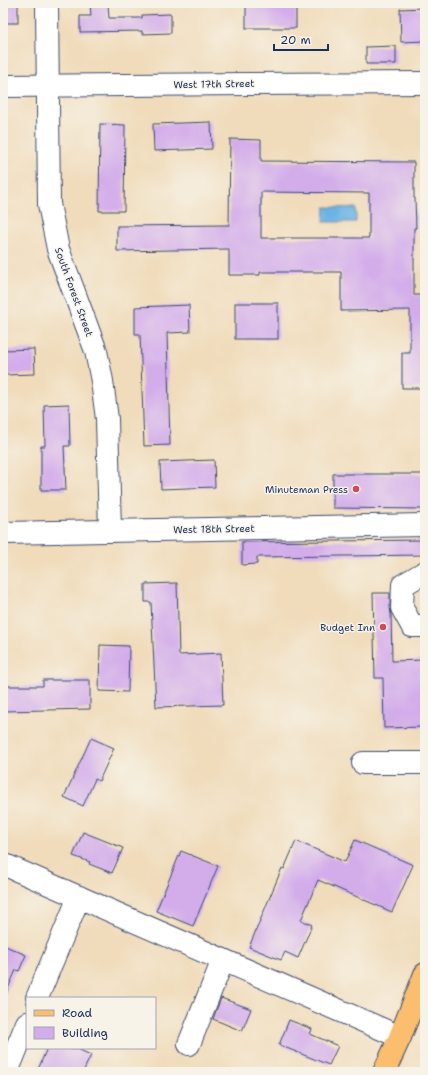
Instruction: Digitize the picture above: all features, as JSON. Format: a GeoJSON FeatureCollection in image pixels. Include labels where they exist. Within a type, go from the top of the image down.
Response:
{"type":"FeatureCollection","features":[{"type":"Feature","properties":{"kind":"main road"},"geometry":{"type":"LineString","coordinates":[[384,1072],[400,1037],[425,974]]}},
{"type":"Feature","properties":{"kind":"street","name":"South Forest Street"},"geometry":{"type":"LineString","coordinates":[[47,3],[49,204],[58,249],[96,351],[102,381],[107,419],[110,531]]}},
{"type":"Feature","properties":{"kind":"street","name":"West 17th Street"},"geometry":{"type":"LineString","coordinates":[[3,86],[425,83]]}},
{"type":"Feature","properties":{"kind":"street","name":"West 18th Street"},"geometry":{"type":"LineString","coordinates":[[3,533],[425,524]]}},
{"type":"Feature","properties":{"kind":"street"},"geometry":{"type":"LineString","coordinates":[[425,572],[403,585],[402,608],[412,626],[425,626]]}},
{"type":"Feature","properties":{"kind":"street"},"geometry":{"type":"LineString","coordinates":[[363,763],[425,763]]}},
{"type":"Feature","properties":{"kind":"street"},"geometry":{"type":"LineString","coordinates":[[3,864],[400,1037]]}},
{"type":"Feature","properties":{"kind":"street"},"geometry":{"type":"LineString","coordinates":[[37,997],[79,897]]}},
{"type":"Feature","properties":{"kind":"street"},"geometry":{"type":"LineString","coordinates":[[189,1044],[223,960]]}},
{"type":"Feature","properties":{"kind":"street"},"geometry":{"type":"LineString","coordinates":[[7,1072],[26,1025]]}},
{"type":"Feature","properties":{"kind":"water"},"geometry":{"type":"Polygon","coordinates":[[[325,207],[356,208],[356,222],[324,222],[325,207]]]}},
{"type":"Feature","properties":{"kind":"building"},"geometry":{"type":"Polygon","coordinates":[[[3,3],[18,3],[18,23],[3,23],[3,3]]]}},
{"type":"Feature","properties":{"kind":"building"},"geometry":{"type":"Polygon","coordinates":[[[90,3],[108,3],[109,18],[142,18],[142,15],[171,14],[171,33],[142,34],[142,31],[80,32],[80,16],[91,16],[90,3]]]}},
{"type":"Feature","properties":{"kind":"building"},"geometry":{"type":"Polygon","coordinates":[[[246,3],[296,3],[296,28],[246,28],[246,3]]]}},
{"type":"Feature","properties":{"kind":"building"},"geometry":{"type":"Polygon","coordinates":[[[425,8],[425,41],[401,42],[400,9],[425,8]]]}},
{"type":"Feature","properties":{"kind":"building"},"geometry":{"type":"Polygon","coordinates":[[[396,46],[396,64],[366,64],[366,47],[396,46]]]}},
{"type":"Feature","properties":{"kind":"building"},"geometry":{"type":"Polygon","coordinates":[[[211,122],[212,149],[154,151],[153,124],[211,122]]]}},
{"type":"Feature","properties":{"kind":"building"},"geometry":{"type":"Polygon","coordinates":[[[100,124],[125,125],[124,211],[99,211],[100,124]]]}},
{"type":"Feature","properties":{"kind":"building"},"geometry":{"type":"Polygon","coordinates":[[[230,139],[261,140],[261,161],[414,162],[416,228],[414,228],[414,295],[425,295],[425,388],[402,388],[402,353],[410,353],[410,310],[341,311],[341,272],[260,272],[260,275],[229,275],[229,249],[117,251],[117,226],[229,225],[230,139]],[[261,192],[261,238],[369,238],[369,193],[261,192]]]}},
{"type":"Feature","properties":{"kind":"building"},"geometry":{"type":"Polygon","coordinates":[[[235,303],[278,303],[278,339],[235,339],[235,303]]]}},
{"type":"Feature","properties":{"kind":"building"},"geometry":{"type":"Polygon","coordinates":[[[189,305],[190,332],[167,333],[170,445],[144,446],[140,334],[135,334],[135,307],[189,305]]]}},
{"type":"Feature","properties":{"kind":"building"},"geometry":{"type":"Polygon","coordinates":[[[34,349],[35,374],[3,375],[3,350],[34,349]]]}},
{"type":"Feature","properties":{"kind":"building"},"geometry":{"type":"Polygon","coordinates":[[[69,404],[70,446],[64,446],[66,490],[41,490],[41,446],[45,446],[44,405],[69,404]]]}},
{"type":"Feature","properties":{"kind":"building"},"geometry":{"type":"Polygon","coordinates":[[[214,460],[215,487],[161,489],[160,462],[214,460]]]}},
{"type":"Feature","properties":{"kind":"building"},"geometry":{"type":"Polygon","coordinates":[[[333,474],[425,474],[425,509],[333,508],[333,474]]]}},
{"type":"Feature","properties":{"kind":"building"},"geometry":{"type":"Polygon","coordinates":[[[425,540],[425,555],[257,557],[257,564],[242,565],[242,542],[425,540]]]}},
{"type":"Feature","properties":{"kind":"building"},"geometry":{"type":"Polygon","coordinates":[[[177,583],[179,655],[221,653],[223,705],[156,707],[151,602],[145,602],[145,584],[177,583]]]}},
{"type":"Feature","properties":{"kind":"building"},"geometry":{"type":"Polygon","coordinates":[[[373,593],[390,593],[392,661],[425,660],[425,727],[384,728],[383,678],[375,678],[373,593]]]}},
{"type":"Feature","properties":{"kind":"building"},"geometry":{"type":"Polygon","coordinates":[[[100,645],[129,646],[128,692],[99,691],[100,645]]]}},
{"type":"Feature","properties":{"kind":"building"},"geometry":{"type":"Polygon","coordinates":[[[43,680],[90,680],[90,709],[3,711],[3,686],[43,686],[43,680]]]}},
{"type":"Feature","properties":{"kind":"building"},"geometry":{"type":"Polygon","coordinates":[[[91,738],[114,748],[99,781],[95,779],[83,806],[64,797],[91,738]]]}},
{"type":"Feature","properties":{"kind":"building"},"geometry":{"type":"Polygon","coordinates":[[[83,832],[123,848],[112,873],[89,864],[90,862],[73,856],[83,832]]]}},
{"type":"Feature","properties":{"kind":"building"},"geometry":{"type":"Polygon","coordinates":[[[355,840],[413,865],[392,912],[318,880],[301,920],[312,925],[298,958],[285,952],[281,960],[249,947],[282,868],[284,869],[296,841],[345,862],[355,840]]]}},
{"type":"Feature","properties":{"kind":"building"},"geometry":{"type":"Polygon","coordinates":[[[181,851],[218,866],[193,926],[156,911],[181,851]]]}},
{"type":"Feature","properties":{"kind":"building"},"geometry":{"type":"Polygon","coordinates":[[[3,945],[26,955],[19,971],[16,970],[3,1000],[3,945]]]}},
{"type":"Feature","properties":{"kind":"building"},"geometry":{"type":"Polygon","coordinates":[[[221,998],[251,1009],[242,1031],[213,1019],[221,998]]]}},
{"type":"Feature","properties":{"kind":"building"},"geometry":{"type":"Polygon","coordinates":[[[289,1020],[312,1029],[310,1034],[338,1046],[329,1065],[279,1045],[289,1020]]]}},
{"type":"Feature","properties":{"kind":"building"},"geometry":{"type":"Polygon","coordinates":[[[47,1049],[77,1049],[91,1055],[83,1072],[37,1072],[47,1049]]]}},
{"type":"Feature","properties":{"kind":"place","name":"Minuteman Press"},"geometry":{"type":"Point","coordinates":[356,489]}},
{"type":"Feature","properties":{"kind":"place","name":"Budget Inn"},"geometry":{"type":"Point","coordinates":[383,627]}}]}
